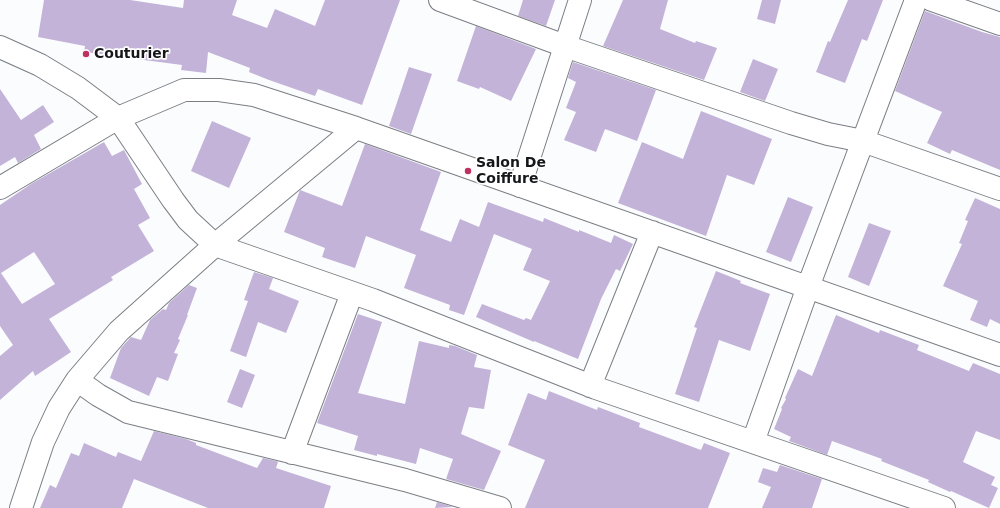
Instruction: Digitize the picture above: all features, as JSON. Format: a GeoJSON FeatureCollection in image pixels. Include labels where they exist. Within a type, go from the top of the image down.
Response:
{"type":"FeatureCollection","features":[{"type":"Feature","properties":{"kind":"street"},"geometry":{"type":"LineString","coordinates":[[440,0],[565,46],[791,123],[828,134],[863,141],[1000,189]]}},
{"type":"Feature","properties":{"kind":"street"},"geometry":{"type":"LineString","coordinates":[[520,186],[580,0]]}},
{"type":"Feature","properties":{"kind":"street"},"geometry":{"type":"LineString","coordinates":[[753,442],[808,287],[916,0]]}},
{"type":"Feature","properties":{"kind":"street"},"geometry":{"type":"LineString","coordinates":[[932,0],[1000,24]]}},
{"type":"Feature","properties":{"kind":"street"},"geometry":{"type":"LineString","coordinates":[[0,46],[40,65],[78,88],[118,118],[188,220],[215,245],[352,293],[590,386],[944,508]]}},
{"type":"Feature","properties":{"kind":"street"},"geometry":{"type":"LineString","coordinates":[[0,188],[118,118],[184,90],[218,90],[254,95],[356,128],[1000,354]]}},
{"type":"Feature","properties":{"kind":"street"},"geometry":{"type":"LineString","coordinates":[[21,508],[43,442],[59,408],[77,380],[119,331],[215,245],[356,128]]}},
{"type":"Feature","properties":{"kind":"street"},"geometry":{"type":"LineString","coordinates":[[590,386],[652,232]]}},
{"type":"Feature","properties":{"kind":"street"},"geometry":{"type":"LineString","coordinates":[[292,453],[352,293]]}},
{"type":"Feature","properties":{"kind":"street"},"geometry":{"type":"LineString","coordinates":[[77,380],[98,395],[128,412],[405,480],[500,508]]}},
{"type":"Feature","properties":{"kind":"building"},"geometry":{"type":"Polygon","coordinates":[[[44,0],[130,0],[183,8],[184,0],[237,0],[232,15],[267,28],[275,9],[315,26],[325,0],[400,0],[362,105],[318,89],[315,96],[249,72],[250,68],[208,52],[206,73],[181,70],[182,65],[84,52],[85,46],[38,37],[44,0]]]}},
{"type":"Feature","properties":{"kind":"building"},"geometry":{"type":"Polygon","coordinates":[[[523,0],[555,0],[546,26],[518,16],[523,0]]]}},
{"type":"Feature","properties":{"kind":"building"},"geometry":{"type":"Polygon","coordinates":[[[623,0],[668,0],[660,29],[695,43],[696,41],[717,48],[704,80],[603,46],[623,0]]]}},
{"type":"Feature","properties":{"kind":"building"},"geometry":{"type":"Polygon","coordinates":[[[762,0],[781,0],[775,24],[757,19],[762,0]]]}},
{"type":"Feature","properties":{"kind":"building"},"geometry":{"type":"Polygon","coordinates":[[[848,0],[883,0],[867,41],[862,39],[845,83],[816,72],[828,41],[830,42],[848,0]]]}},
{"type":"Feature","properties":{"kind":"building"},"geometry":{"type":"Polygon","coordinates":[[[925,11],[1000,37],[1000,170],[952,150],[950,154],[927,143],[942,112],[895,91],[925,11]]]}},
{"type":"Feature","properties":{"kind":"building"},"geometry":{"type":"Polygon","coordinates":[[[476,26],[536,49],[511,101],[480,87],[479,89],[457,81],[476,26]]]}},
{"type":"Feature","properties":{"kind":"building"},"geometry":{"type":"Polygon","coordinates":[[[753,59],[778,69],[765,101],[740,92],[753,59]]]}},
{"type":"Feature","properties":{"kind":"building"},"geometry":{"type":"Polygon","coordinates":[[[573,62],[656,90],[637,141],[605,129],[596,152],[564,140],[576,112],[566,108],[576,82],[568,78],[573,62]]]}},
{"type":"Feature","properties":{"kind":"building"},"geometry":{"type":"Polygon","coordinates":[[[409,67],[432,74],[411,134],[389,126],[409,67]]]}},
{"type":"Feature","properties":{"kind":"building"},"geometry":{"type":"Polygon","coordinates":[[[0,89],[21,120],[43,105],[54,122],[34,135],[41,149],[18,163],[15,157],[0,166],[0,89]]]}},
{"type":"Feature","properties":{"kind":"building"},"geometry":{"type":"Polygon","coordinates":[[[701,111],[772,139],[754,185],[727,175],[706,236],[618,203],[642,142],[683,159],[701,111]]]}},
{"type":"Feature","properties":{"kind":"building"},"geometry":{"type":"Polygon","coordinates":[[[212,121],[251,138],[229,188],[191,171],[212,121]]]}},
{"type":"Feature","properties":{"kind":"building"},"geometry":{"type":"Polygon","coordinates":[[[104,142],[112,156],[124,150],[142,184],[134,189],[150,218],[138,225],[154,251],[111,277],[113,280],[49,319],[71,352],[35,376],[33,371],[0,400],[0,356],[13,345],[0,326],[0,205],[31,184],[104,142]],[[34,252],[1,273],[22,304],[55,284],[34,252]]]}},
{"type":"Feature","properties":{"kind":"building"},"geometry":{"type":"Polygon","coordinates":[[[365,144],[441,172],[420,230],[451,242],[460,219],[479,227],[488,202],[543,222],[544,218],[611,243],[614,235],[633,244],[620,271],[616,269],[601,299],[578,359],[476,317],[482,304],[524,320],[526,318],[531,320],[550,281],[523,270],[532,249],[494,234],[464,315],[449,310],[450,305],[404,288],[416,255],[366,236],[355,268],[322,257],[325,248],[284,232],[300,190],[342,206],[365,144]]]}},
{"type":"Feature","properties":{"kind":"building"},"geometry":{"type":"Polygon","coordinates":[[[788,197],[813,207],[791,262],[766,252],[788,197]]]}},
{"type":"Feature","properties":{"kind":"building"},"geometry":{"type":"Polygon","coordinates":[[[975,198],[1000,209],[1000,324],[990,319],[987,327],[970,320],[978,301],[943,286],[962,244],[959,243],[968,221],[965,220],[975,198]]]}},
{"type":"Feature","properties":{"kind":"building"},"geometry":{"type":"Polygon","coordinates":[[[869,223],[891,231],[869,286],[848,277],[869,223]]]}},
{"type":"Feature","properties":{"kind":"building"},"geometry":{"type":"Polygon","coordinates":[[[716,271],[741,281],[740,283],[770,294],[750,351],[719,340],[699,402],[675,394],[697,328],[694,327],[716,271]]]}},
{"type":"Feature","properties":{"kind":"building"},"geometry":{"type":"Polygon","coordinates":[[[254,272],[273,278],[269,289],[299,301],[286,333],[258,322],[246,357],[230,351],[248,301],[244,300],[254,272]]]}},
{"type":"Feature","properties":{"kind":"building"},"geometry":{"type":"Polygon","coordinates":[[[189,285],[197,288],[178,339],[180,340],[174,353],[178,354],[168,381],[157,377],[149,396],[110,378],[121,348],[131,337],[141,340],[150,320],[163,309],[166,310],[169,303],[189,285]]]}},
{"type":"Feature","properties":{"kind":"building"},"geometry":{"type":"Polygon","coordinates":[[[358,314],[382,322],[358,393],[405,404],[419,341],[449,348],[449,345],[455,346],[477,355],[474,367],[491,370],[484,409],[469,407],[461,434],[501,451],[484,490],[446,479],[453,459],[420,448],[416,464],[354,450],[358,436],[317,423],[358,314]]]}},
{"type":"Feature","properties":{"kind":"building"},"geometry":{"type":"Polygon","coordinates":[[[836,315],[879,333],[880,330],[919,345],[917,350],[969,371],[973,363],[1000,374],[1000,440],[976,431],[963,462],[995,477],[991,485],[998,488],[989,508],[928,482],[929,480],[881,461],[882,459],[832,441],[827,455],[789,441],[791,437],[774,429],[782,409],[781,408],[786,399],[785,398],[798,369],[812,376],[836,315]]]}},
{"type":"Feature","properties":{"kind":"building"},"geometry":{"type":"Polygon","coordinates":[[[240,369],[255,375],[242,408],[227,402],[240,369]]]}},
{"type":"Feature","properties":{"kind":"building"},"geometry":{"type":"Polygon","coordinates":[[[549,391],[597,410],[598,407],[640,423],[639,427],[701,450],[704,443],[730,453],[708,508],[525,508],[545,460],[508,445],[528,393],[546,400],[549,391]]]}},
{"type":"Feature","properties":{"kind":"building"},"geometry":{"type":"Polygon","coordinates":[[[154,431],[186,439],[196,443],[196,445],[257,468],[263,458],[276,461],[278,462],[276,468],[331,486],[324,508],[208,508],[134,479],[122,508],[40,508],[50,485],[56,488],[71,453],[79,456],[84,443],[116,457],[118,452],[141,461],[154,431]]]}},
{"type":"Feature","properties":{"kind":"building"},"geometry":{"type":"Polygon","coordinates":[[[780,465],[822,479],[812,508],[762,508],[771,487],[758,482],[763,468],[777,472],[780,465]]]}},
{"type":"Feature","properties":{"kind":"building"},"geometry":{"type":"Polygon","coordinates":[[[437,502],[453,507],[435,508],[437,502]]]}},
{"type":"Feature","properties":{"kind":"place","name":"Couturier"},"geometry":{"type":"Point","coordinates":[86,54]}},
{"type":"Feature","properties":{"kind":"place","name":"Salon De Coiffure"},"geometry":{"type":"Point","coordinates":[468,171]}}]}
